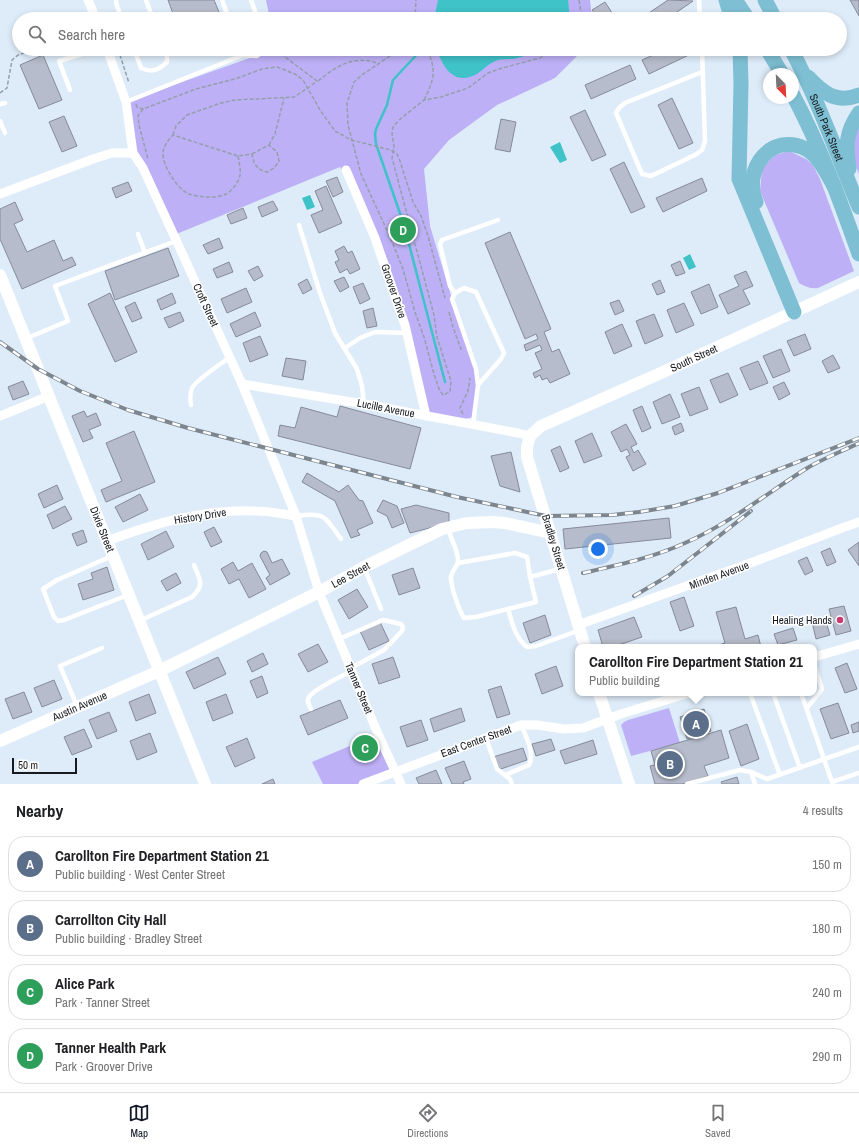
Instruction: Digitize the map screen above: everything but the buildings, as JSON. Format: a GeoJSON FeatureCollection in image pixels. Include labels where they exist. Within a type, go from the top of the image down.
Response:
{"type":"FeatureCollection","features":[{"type":"Feature","properties":{"kind":"main road"},"geometry":{"type":"LineString","coordinates":[[726,0],[730,12]]}},
{"type":"Feature","properties":{"kind":"main road"},"geometry":{"type":"LineString","coordinates":[[735,0],[743,12]]}},
{"type":"Feature","properties":{"kind":"main road"},"geometry":{"type":"LineString","coordinates":[[765,0],[771,12]]}},
{"type":"Feature","properties":{"kind":"main road"},"geometry":{"type":"LineString","coordinates":[[740,56],[739,179],[799,309]]}},
{"type":"Feature","properties":{"kind":"main road"},"geometry":{"type":"LineString","coordinates":[[771,56],[778,68]]}},
{"type":"Feature","properties":{"kind":"main road","name":"South Park Street"},"geometry":{"type":"LineString","coordinates":[[795,56],[859,207]]}},
{"type":"Feature","properties":{"kind":"main road"},"geometry":{"type":"LineString","coordinates":[[801,68],[818,87],[828,95],[846,98],[859,95]]}},
{"type":"Feature","properties":{"kind":"main road","name":"South Park Street"},"geometry":{"type":"LineString","coordinates":[[798,104],[806,119],[834,186],[859,254]]}},
{"type":"Feature","properties":{"kind":"main road"},"geometry":{"type":"LineString","coordinates":[[852,190],[846,146],[850,127],[859,113]]}},
{"type":"Feature","properties":{"kind":"main road"},"geometry":{"type":"LineString","coordinates":[[799,309],[755,200],[752,187],[753,173],[760,160],[770,150],[777,147],[790,145],[807,150],[814,156],[834,186]]}},
{"type":"Feature","properties":{"kind":"street"},"geometry":{"type":"LineString","coordinates":[[88,0],[93,12]]}},
{"type":"Feature","properties":{"kind":"street"},"geometry":{"type":"LineString","coordinates":[[0,194],[94,158],[112,153],[133,153],[130,101],[110,56]]}},
{"type":"Feature","properties":{"kind":"street","name":"Croft Street"},"geometry":{"type":"LineString","coordinates":[[133,153],[143,168],[242,384],[296,516],[319,592]]}},
{"type":"Feature","properties":{"kind":"street","name":"Groover Drive"},"geometry":{"type":"LineString","coordinates":[[346,170],[376,238],[407,333],[426,416]]}},
{"type":"Feature","properties":{"kind":"street","name":"Dixie Street"},"geometry":{"type":"LineString","coordinates":[[0,275],[204,784]]}},
{"type":"Feature","properties":{"kind":"street","name":"South Street"},"geometry":{"type":"LineString","coordinates":[[530,436],[541,426],[661,373],[859,282]]}},
{"type":"Feature","properties":{"kind":"street","name":"Lucille Avenue"},"geometry":{"type":"LineString","coordinates":[[242,384],[364,404],[530,436]]}},
{"type":"Feature","properties":{"kind":"street"},"geometry":{"type":"LineString","coordinates":[[0,416],[49,396]]}},
{"type":"Feature","properties":{"kind":"street","name":"Bradley Street"},"geometry":{"type":"LineString","coordinates":[[530,436],[527,447],[527,457],[584,644]]}},
{"type":"Feature","properties":{"kind":"street","name":"History Drive"},"geometry":{"type":"LineString","coordinates":[[107,542],[158,523],[218,511],[257,511],[296,516]]}},
{"type":"Feature","properties":{"kind":"street","name":"Lee Street"},"geometry":{"type":"LineString","coordinates":[[159,671],[319,592],[364,567],[430,534],[447,528],[467,523],[492,522],[506,523],[551,533]]}},
{"type":"Feature","properties":{"kind":"street","name":"Minden Avenue"},"geometry":{"type":"LineString","coordinates":[[579,628],[859,522]]}},
{"type":"Feature","properties":{"kind":"street","name":"Tanner Street"},"geometry":{"type":"LineString","coordinates":[[319,592],[401,784]]}},
{"type":"Feature","properties":{"kind":"street"},"geometry":{"type":"LineString","coordinates":[[817,656],[859,644]]}},
{"type":"Feature","properties":{"kind":"street","name":"Austin Avenue"},"geometry":{"type":"LineString","coordinates":[[0,741],[78,708],[159,671]]}},
{"type":"Feature","properties":{"kind":"street"},"geometry":{"type":"LineString","coordinates":[[600,696],[629,784]]}},
{"type":"Feature","properties":{"kind":"street","name":"East Center Street"},"geometry":{"type":"LineString","coordinates":[[363,784],[521,725],[573,729],[594,725],[621,714],[679,696]]}},
{"type":"Feature","properties":{"kind":"lane"},"geometry":{"type":"LineString","coordinates":[[116,0],[119,12]]}},
{"type":"Feature","properties":{"kind":"lane"},"geometry":{"type":"LineString","coordinates":[[146,0],[150,12]]}},
{"type":"Feature","properties":{"kind":"lane"},"geometry":{"type":"LineString","coordinates":[[222,0],[227,12]]}},
{"type":"Feature","properties":{"kind":"lane"},"geometry":{"type":"LineString","coordinates":[[251,0],[255,12]]}},
{"type":"Feature","properties":{"kind":"lane"},"geometry":{"type":"LineString","coordinates":[[699,0],[700,12]]}},
{"type":"Feature","properties":{"kind":"lane"},"geometry":{"type":"LineString","coordinates":[[70,90],[59,62],[77,56]]}},
{"type":"Feature","properties":{"kind":"lane"},"geometry":{"type":"LineString","coordinates":[[137,56],[141,68],[147,71],[154,71],[167,62],[167,56]]}},
{"type":"Feature","properties":{"kind":"lane"},"geometry":{"type":"LineString","coordinates":[[130,101],[241,56]]}},
{"type":"Feature","properties":{"kind":"lane"},"geometry":{"type":"LineString","coordinates":[[702,56],[705,141],[702,150],[695,155],[651,176],[642,174],[616,113],[619,108],[632,100],[702,72]]}},
{"type":"Feature","properties":{"kind":"lane"},"geometry":{"type":"LineString","coordinates":[[0,120],[5,133]]}},
{"type":"Feature","properties":{"kind":"lane"},"geometry":{"type":"LineString","coordinates":[[455,293],[450,286],[440,244],[442,240],[498,220]]}},
{"type":"Feature","properties":{"kind":"lane"},"geometry":{"type":"LineString","coordinates":[[299,226],[334,333],[357,369],[362,386],[364,404]]}},
{"type":"Feature","properties":{"kind":"lane"},"geometry":{"type":"LineString","coordinates":[[138,234],[145,253]]}},
{"type":"Feature","properties":{"kind":"lane"},"geometry":{"type":"LineString","coordinates":[[25,338],[68,321],[55,286],[176,241]]}},
{"type":"Feature","properties":{"kind":"lane"},"geometry":{"type":"LineString","coordinates":[[473,424],[478,385],[476,369],[452,299],[455,293],[464,288],[476,292],[504,353],[501,360],[478,385]]}},
{"type":"Feature","properties":{"kind":"lane"},"geometry":{"type":"LineString","coordinates":[[345,348],[360,338],[375,332],[407,333]]}},
{"type":"Feature","properties":{"kind":"lane"},"geometry":{"type":"LineString","coordinates":[[191,405],[190,397],[192,388],[207,374],[230,357]]}},
{"type":"Feature","properties":{"kind":"lane"},"geometry":{"type":"LineString","coordinates":[[296,516],[317,514],[324,516],[341,539]]}},
{"type":"Feature","properties":{"kind":"lane"},"geometry":{"type":"LineString","coordinates":[[447,528],[458,564],[451,577],[453,590],[459,610],[464,618],[476,617],[536,602],[527,557],[514,553],[458,564]]}},
{"type":"Feature","properties":{"kind":"lane"},"geometry":{"type":"LineString","coordinates":[[112,556],[57,580],[43,589],[54,617],[58,622],[128,595]]}},
{"type":"Feature","properties":{"kind":"lane"},"geometry":{"type":"LineString","coordinates":[[139,621],[192,597],[199,591],[201,583],[194,565]]}},
{"type":"Feature","properties":{"kind":"lane"},"geometry":{"type":"LineString","coordinates":[[364,567],[381,609]]}},
{"type":"Feature","properties":{"kind":"lane"},"geometry":{"type":"LineString","coordinates":[[530,577],[562,569]]}},
{"type":"Feature","properties":{"kind":"lane"},"geometry":{"type":"LineString","coordinates":[[508,609],[516,634],[521,643],[527,647],[536,646],[579,628]]}},
{"type":"Feature","properties":{"kind":"lane"},"geometry":{"type":"LineString","coordinates":[[311,709],[308,701],[309,697],[323,686],[384,650],[403,627],[401,624],[383,620],[339,639]]}},
{"type":"Feature","properties":{"kind":"lane"},"geometry":{"type":"LineString","coordinates":[[78,708],[60,666],[102,648]]}},
{"type":"Feature","properties":{"kind":"lane"},"geometry":{"type":"LineString","coordinates":[[817,673],[822,689],[817,695]]}},
{"type":"Feature","properties":{"kind":"lane"},"geometry":{"type":"LineString","coordinates":[[751,696],[780,775]]}},
{"type":"Feature","properties":{"kind":"lane"},"geometry":{"type":"LineString","coordinates":[[773,696],[800,768]]}},
{"type":"Feature","properties":{"kind":"lane"},"geometry":{"type":"LineString","coordinates":[[802,696],[832,782],[859,773]]}},
{"type":"Feature","properties":{"kind":"lane"},"geometry":{"type":"LineString","coordinates":[[806,708],[816,696]]}},
{"type":"Feature","properties":{"kind":"lane"},"geometry":{"type":"LineString","coordinates":[[505,775],[529,765],[531,756],[529,744],[521,725]]}},
{"type":"Feature","properties":{"kind":"lane"},"geometry":{"type":"LineString","coordinates":[[486,738],[497,769],[510,778],[512,784]]}},
{"type":"Feature","properties":{"kind":"lane"},"geometry":{"type":"LineString","coordinates":[[687,784],[740,770],[751,772],[767,779],[859,747]]}},
{"type":"Feature","properties":{"kind":"lane"},"geometry":{"type":"LineString","coordinates":[[751,772],[755,784]]}},
{"type":"Feature","properties":{"kind":"path"},"geometry":{"type":"LineString","coordinates":[[415,12],[416,0]]}},
{"type":"Feature","properties":{"kind":"path"},"geometry":{"type":"LineString","coordinates":[[580,0],[581,12]]}},
{"type":"Feature","properties":{"kind":"path"},"geometry":{"type":"LineString","coordinates":[[0,93],[7,88],[12,60],[17,56]]}},
{"type":"Feature","properties":{"kind":"path"},"geometry":{"type":"LineString","coordinates":[[120,56],[130,101],[137,107],[143,109]]}},
{"type":"Feature","properties":{"kind":"path"},"geometry":{"type":"LineString","coordinates":[[284,56],[317,81],[316,82]]}},
{"type":"Feature","properties":{"kind":"path"},"geometry":{"type":"LineString","coordinates":[[390,56],[362,74],[354,82],[347,103],[348,125],[361,174],[403,269],[434,374],[439,389],[443,395],[450,392],[451,381],[437,337],[434,315],[392,156],[394,146],[392,134],[393,127],[399,120],[424,100],[432,82],[433,66],[430,56]]}},
{"type":"Feature","properties":{"kind":"path"},"geometry":{"type":"LineString","coordinates":[[424,100],[441,97],[468,88],[488,73],[543,56]]}},
{"type":"Feature","properties":{"kind":"path"},"geometry":{"type":"LineString","coordinates":[[238,156],[240,175],[236,186],[226,194],[202,196],[188,194],[178,186],[166,166],[162,153],[169,139],[173,135],[176,126],[187,115],[235,100],[294,97],[329,72],[346,63],[360,59],[378,64]]}},
{"type":"Feature","properties":{"kind":"path"},"geometry":{"type":"LineString","coordinates":[[151,164],[139,125],[138,116],[143,109],[196,89],[235,79],[262,69],[277,67],[295,74],[303,80],[320,110],[335,131],[351,140],[384,148]]}},
{"type":"Feature","properties":{"kind":"path"},"geometry":{"type":"LineString","coordinates":[[173,135],[238,156],[252,154],[269,145],[275,134],[284,98]]}},
{"type":"Feature","properties":{"kind":"path"},"geometry":{"type":"LineString","coordinates":[[252,154],[256,167],[262,171],[268,172],[275,167],[279,161],[277,152],[269,145]]}},
{"type":"Feature","properties":{"kind":"shaded area"},"geometry":{"type":"Polygon","coordinates":[[[266,0],[590,0],[591,12],[269,12],[266,0]]]}},
{"type":"Feature","properties":{"kind":"shaded area"},"geometry":{"type":"Polygon","coordinates":[[[255,56],[577,56],[555,78],[497,105],[449,140],[424,169],[430,226],[452,299],[476,369],[478,385],[474,417],[464,419],[426,416],[405,325],[388,261],[361,204],[340,167],[174,235],[133,153],[126,102],[255,56]]]}},
{"type":"Feature","properties":{"kind":"shaded area"},"geometry":{"type":"Polygon","coordinates":[[[859,119],[859,174],[852,152],[852,141],[859,119]]]}},
{"type":"Feature","properties":{"kind":"shaded area"},"geometry":{"type":"Polygon","coordinates":[[[789,151],[806,159],[813,165],[820,179],[854,271],[818,288],[804,286],[799,283],[760,191],[762,168],[776,155],[789,151]]]}},
{"type":"Feature","properties":{"kind":"shaded area"},"geometry":{"type":"Polygon","coordinates":[[[669,708],[680,743],[631,756],[621,725],[628,720],[669,708]]]}},
{"type":"Feature","properties":{"kind":"shaded area"},"geometry":{"type":"Polygon","coordinates":[[[378,734],[395,771],[363,784],[323,784],[312,762],[378,734]]]}},
{"type":"Feature","properties":{"kind":"water"},"geometry":{"type":"Polygon","coordinates":[[[438,0],[568,0],[569,12],[435,12],[438,0]]]}},
{"type":"Feature","properties":{"kind":"water"},"geometry":{"type":"Polygon","coordinates":[[[440,56],[523,56],[495,61],[477,74],[462,78],[451,74],[440,56]]]}},
{"type":"Feature","properties":{"kind":"water"},"geometry":{"type":"Polygon","coordinates":[[[560,142],[567,160],[560,163],[550,147],[560,142]]]}},
{"type":"Feature","properties":{"kind":"water"},"geometry":{"type":"Polygon","coordinates":[[[310,195],[315,207],[307,210],[302,198],[310,195]]]}},
{"type":"Feature","properties":{"kind":"water"},"geometry":{"type":"Polygon","coordinates":[[[690,254],[696,267],[689,270],[683,258],[690,254]]]}},
{"type":"Feature","properties":{"kind":"waterway"},"geometry":{"type":"LineString","coordinates":[[415,56],[393,80],[387,105],[375,134],[376,144],[404,225],[445,382]]}},
{"type":"Feature","properties":{"kind":"railway"},"geometry":{"type":"LineString","coordinates":[[0,342],[38,369],[80,391],[128,410],[188,428],[457,497],[546,516],[612,515],[675,506],[718,493],[859,438]]}},
{"type":"Feature","properties":{"kind":"railway"},"geometry":{"type":"LineString","coordinates":[[583,573],[647,557],[685,543],[731,518],[811,466],[859,443]]}},
{"type":"Feature","properties":{"kind":"railway"},"geometry":{"type":"LineString","coordinates":[[634,596],[668,576],[751,511]]}},
{"type":"Feature","properties":{"kind":"place","name":"Tanner Health Park"},"geometry":{"type":"Point","coordinates":[403,230]}},
{"type":"Feature","properties":{"kind":"place","name":"Healing Hands"},"geometry":{"type":"Point","coordinates":[840,620]}},
{"type":"Feature","properties":{"kind":"place","name":"Carollton Fire Department Station 21"},"geometry":{"type":"Point","coordinates":[696,724]}},
{"type":"Feature","properties":{"kind":"place","name":"Alice Park"},"geometry":{"type":"Point","coordinates":[365,748]}},
{"type":"Feature","properties":{"kind":"place","name":"Carrollton City Hall"},"geometry":{"type":"Point","coordinates":[670,764]}}]}
